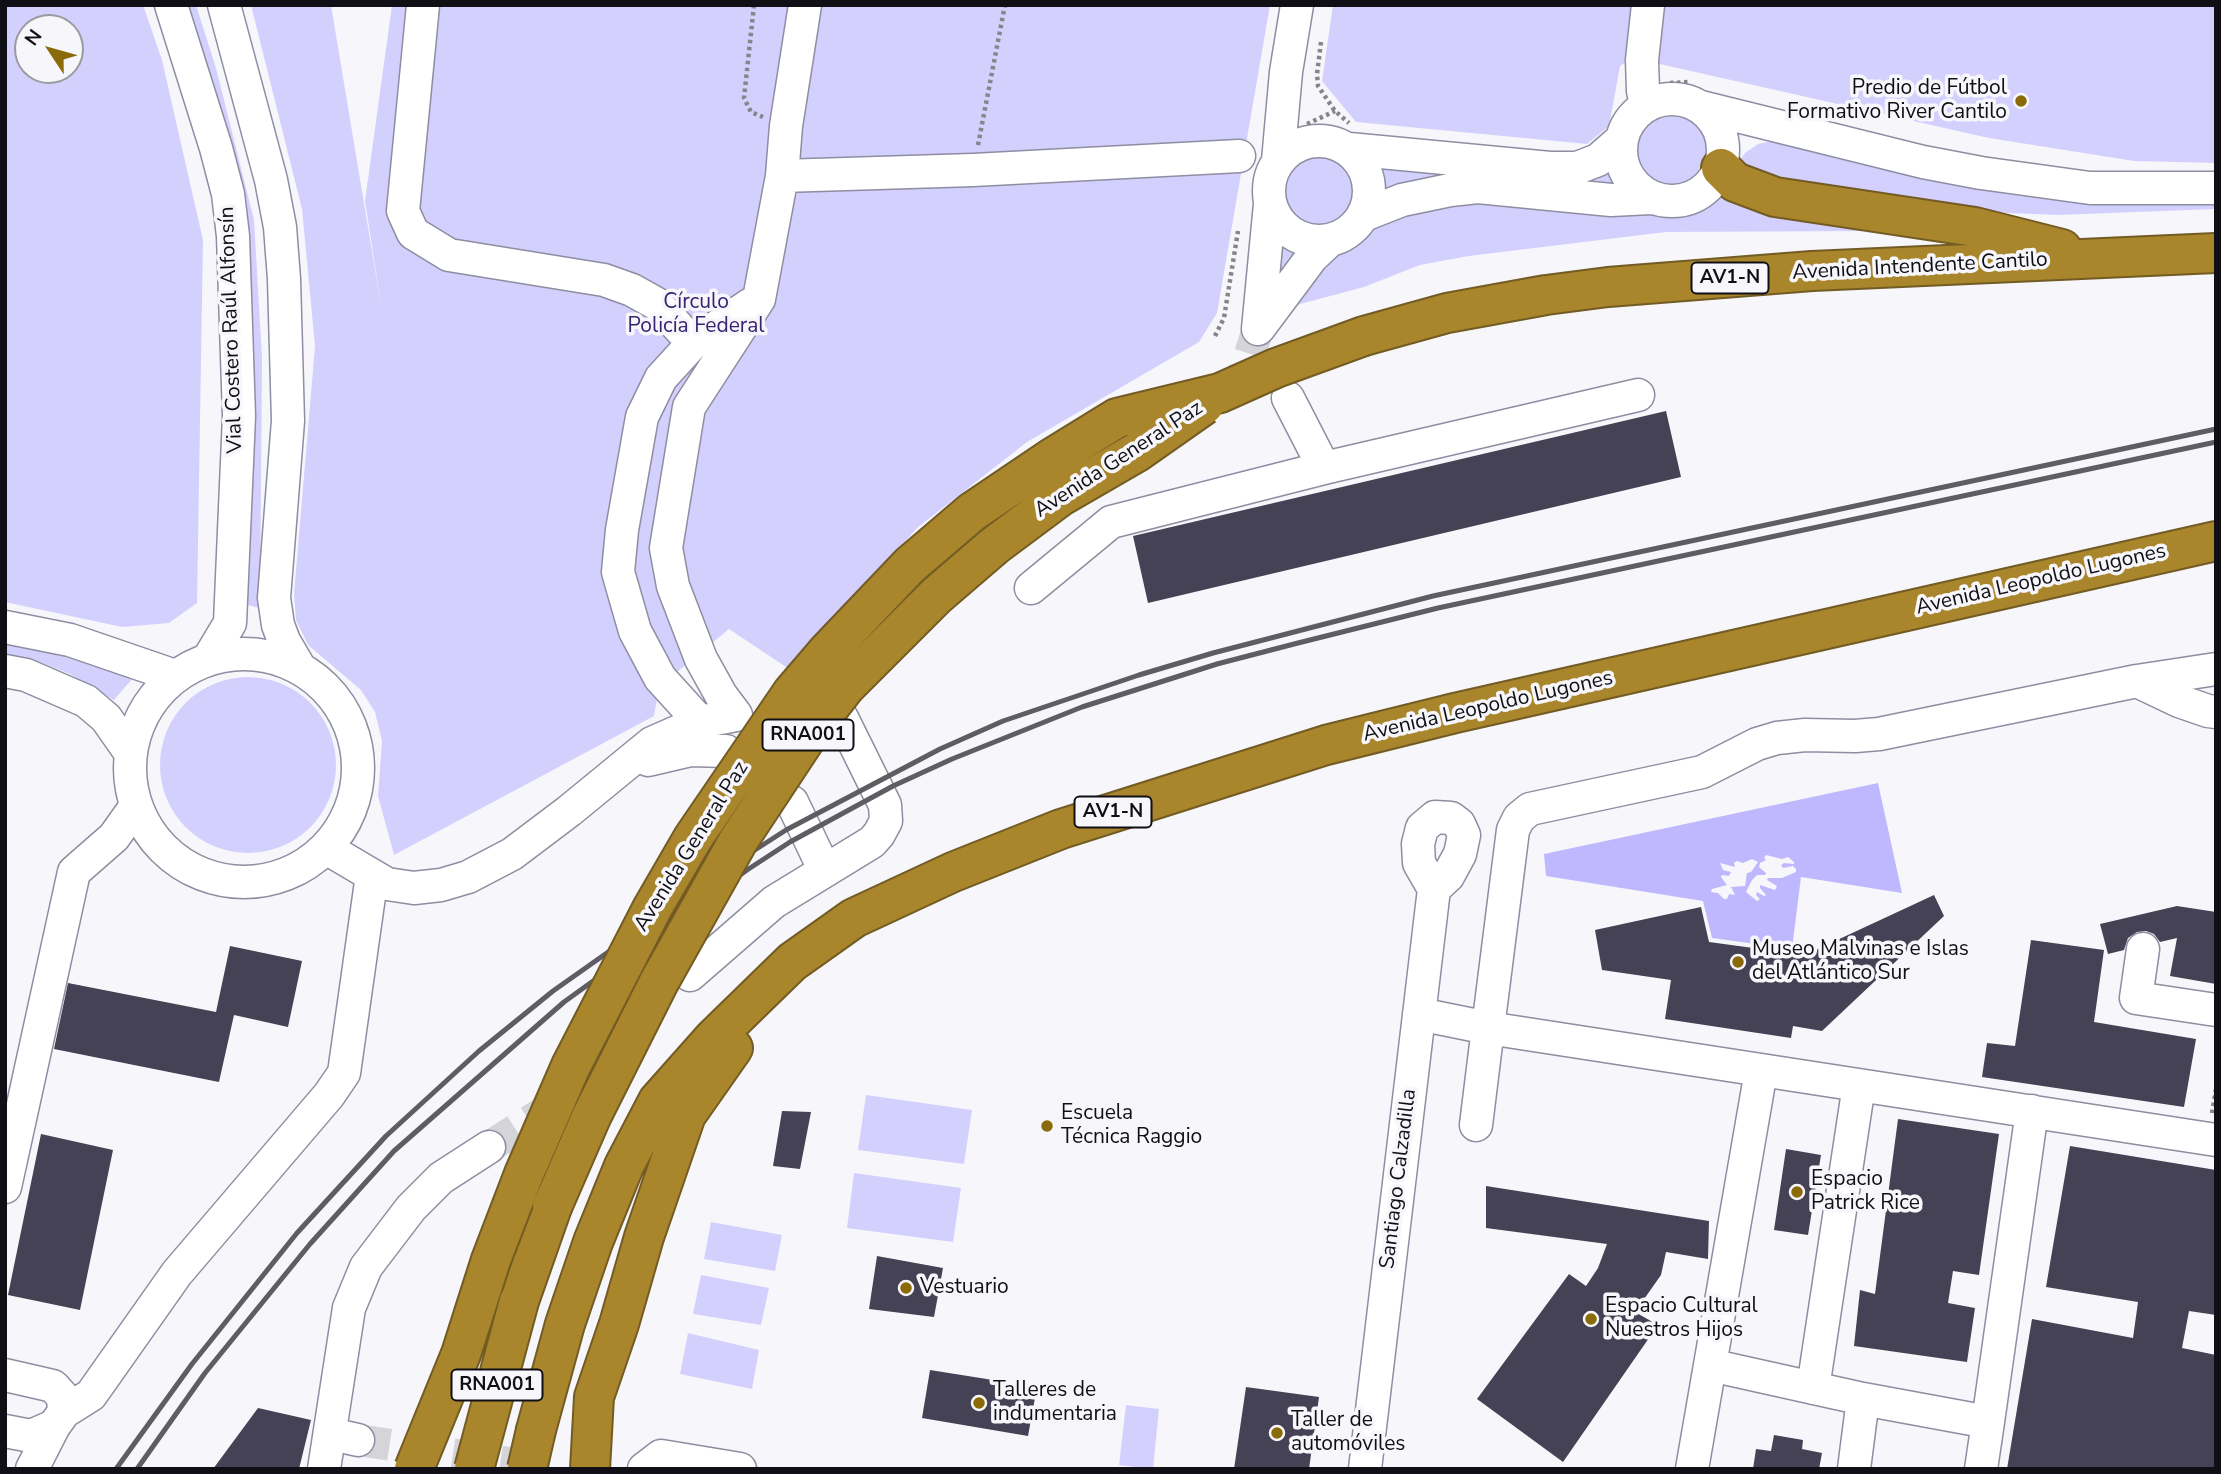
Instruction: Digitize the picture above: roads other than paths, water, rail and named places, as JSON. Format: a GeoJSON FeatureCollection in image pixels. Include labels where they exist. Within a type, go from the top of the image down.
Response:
{"type":"FeatureCollection","features":[{"type":"Feature","properties":{"kind":"highway"},"geometry":{"type":"LineString","coordinates":[[1722,161],[1735,182],[1775,197],[1975,227],[2101,259]]}},
{"type":"Feature","properties":{"kind":"highway","name":"Avenida Intendente Cantilo"},"geometry":{"type":"LineString","coordinates":[[1220,393],[1276,368],[1364,336],[1447,313],[1546,295],[1608,287],[1812,271],[2216,253]]}},
{"type":"Feature","properties":{"kind":"highway","name":"Avenida General Paz"},"geometry":{"type":"LineString","coordinates":[[414,1469],[461,1354],[491,1259],[524,1174],[571,1066],[614,979],[693,838],[792,693],[910,565],[972,512],[1117,418],[1220,393]]}},
{"type":"Feature","properties":{"kind":"highway","name":"Avenida General Paz"},"geometry":{"type":"LineString","coordinates":[[474,1469],[519,1301],[552,1207],[592,1115],[653,993],[738,841],[810,732],[845,687],[886,645],[937,595],[994,546],[1061,496],[1137,452],[1220,393]]}},
{"type":"Feature","properties":{"kind":"highway","name":"Avenida Leopoldo Lugones"},"geometry":{"type":"LineString","coordinates":[[792,962],[854,918],[953,872],[1061,829],[1325,745],[1467,710],[2216,541]]}},
{"type":"Feature","properties":{"kind":"highway"},"geometry":{"type":"LineString","coordinates":[[576,1469],[599,1382],[644,1237],[686,1115],[792,962]]}},
{"type":"Feature","properties":{"kind":"highway","name":"RNA001"},"geometry":{"type":"LineString","coordinates":[[527,1469],[565,1324],[593,1242],[624,1166],[658,1101],[714,1038],[792,962]]}},
{"type":"Feature","properties":{"kind":"highway"},"geometry":{"type":"LineString","coordinates":[[436,1469],[461,1354]]}},
{"type":"Feature","properties":{"kind":"highway"},"geometry":{"type":"LineString","coordinates":[[590,1469],[599,1382]]}},
{"type":"Feature","properties":{"kind":"street","name":"Vial Costero Raúl Alfonsín"},"geometry":{"type":"LineString","coordinates":[[171,5],[216,148],[228,194],[233,236],[239,416],[230,623],[209,658]]}},
{"type":"Feature","properties":{"kind":"street"},"geometry":{"type":"LineString","coordinates":[[5,671],[26,675],[86,701],[106,718],[127,748],[136,806],[151,835],[174,859],[203,875],[235,883],[268,880],[299,868],[326,848],[338,833],[353,805],[359,775],[357,744],[346,715],[328,689],[298,664],[284,642],[278,625],[274,598],[288,421],[280,227],[271,180],[224,5]]}},
{"type":"Feature","properties":{"kind":"street"},"geometry":{"type":"LineString","coordinates":[[424,5],[403,211],[414,233],[449,255],[604,280],[632,290],[657,304],[693,343]]}},
{"type":"Feature","properties":{"kind":"street"},"geometry":{"type":"LineString","coordinates":[[326,848],[387,884],[414,888],[441,886],[468,877],[512,854],[624,768],[652,743],[700,722],[736,715],[721,695],[701,659],[673,586],[666,548],[689,407],[759,299],[782,176],[786,126],[805,5]]}},
{"type":"Feature","properties":{"kind":"street"},"geometry":{"type":"LineString","coordinates":[[1286,72],[1308,123],[1359,160],[1370,187],[1369,201],[1364,215],[1355,227],[1343,236],[1329,241],[1312,257],[1258,329],[1270,204],[1269,189],[1278,161],[1286,72],[1297,5]]}},
{"type":"Feature","properties":{"kind":"street"},"geometry":{"type":"LineString","coordinates":[[1646,105],[1642,60],[1648,5]]}},
{"type":"Feature","properties":{"kind":"street"},"geometry":{"type":"LineString","coordinates":[[1278,161],[1301,144],[1338,145],[1550,168],[1577,168],[1598,160],[1622,139],[1631,121],[1646,105],[1664,99],[1683,99],[1701,107],[1788,130],[1923,162],[2090,188],[2216,188]]}},
{"type":"Feature","properties":{"kind":"street"},"geometry":{"type":"LineString","coordinates":[[1701,107],[1714,119],[1722,136],[1722,161]]}},
{"type":"Feature","properties":{"kind":"street"},"geometry":{"type":"LineString","coordinates":[[1364,215],[1402,200],[1478,187],[1611,200],[1651,198],[1672,202],[1693,198],[1710,186],[1722,161],[1752,136],[1788,130]]}},
{"type":"Feature","properties":{"kind":"street"},"geometry":{"type":"LineString","coordinates":[[1622,139],[1622,163],[1633,184],[1651,198]]}},
{"type":"Feature","properties":{"kind":"street"},"geometry":{"type":"LineString","coordinates":[[782,176],[973,170],[1239,156]]}},
{"type":"Feature","properties":{"kind":"street"},"geometry":{"type":"LineString","coordinates":[[1270,204],[1276,218],[1286,229],[1306,239],[1329,241]]}},
{"type":"Feature","properties":{"kind":"street"},"geometry":{"type":"LineString","coordinates":[[700,722],[660,678],[635,631],[618,572],[622,530],[642,417],[661,378],[693,343],[759,299]]}},
{"type":"Feature","properties":{"kind":"street"},"geometry":{"type":"LineString","coordinates":[[1031,588],[1111,522],[1324,468],[1638,395]]}},
{"type":"Feature","properties":{"kind":"street"},"geometry":{"type":"LineString","coordinates":[[1288,398],[1324,468]]}},
{"type":"Feature","properties":{"kind":"street"},"geometry":{"type":"LineString","coordinates":[[5,627],[70,640],[175,676]]}},
{"type":"Feature","properties":{"kind":"street"},"geometry":{"type":"LineString","coordinates":[[127,748],[156,694],[175,676],[209,658],[242,653],[274,656],[298,664]]}},
{"type":"Feature","properties":{"kind":"street"},"geometry":{"type":"LineString","coordinates":[[1475,1125],[1513,830],[1519,818],[1530,809],[1702,772],[1757,744],[1777,738],[1879,734],[2137,681],[2216,669]]}},
{"type":"Feature","properties":{"kind":"street"},"geometry":{"type":"LineString","coordinates":[[2137,681],[2179,701],[2216,712]]}},
{"type":"Feature","properties":{"kind":"street"},"geometry":{"type":"LineString","coordinates":[[690,975],[774,902],[872,842],[886,821],[885,805],[842,718]]}},
{"type":"Feature","properties":{"kind":"street"},"geometry":{"type":"LineString","coordinates":[[624,768],[662,755],[691,750],[726,751]]}},
{"type":"Feature","properties":{"kind":"street"},"geometry":{"type":"LineString","coordinates":[[792,802],[825,871]]}},
{"type":"Feature","properties":{"kind":"street"},"geometry":{"type":"LineString","coordinates":[[5,1187],[74,872],[114,836],[136,806]]}},
{"type":"Feature","properties":{"kind":"street"},"geometry":{"type":"LineString","coordinates":[[5,1432],[31,1436],[91,1395],[177,1273],[329,1095],[344,1073],[372,875]]}},
{"type":"Feature","properties":{"kind":"street","name":"Santiago Calzadilla"},"geometry":{"type":"LineString","coordinates":[[1364,1469],[1434,889]]}},
{"type":"Feature","properties":{"kind":"street"},"geometry":{"type":"LineString","coordinates":[[2143,948],[2136,998],[2216,1010]]}},
{"type":"Feature","properties":{"kind":"street"},"geometry":{"type":"LineString","coordinates":[[1419,1014],[1488,1028],[2216,1140]]}},
{"type":"Feature","properties":{"kind":"street"},"geometry":{"type":"LineString","coordinates":[[1692,1469],[1761,1071]]}},
{"type":"Feature","properties":{"kind":"street"},"geometry":{"type":"LineString","coordinates":[[1813,1388],[1859,1085]]}},
{"type":"Feature","properties":{"kind":"street"},"geometry":{"type":"LineString","coordinates":[[1981,1469],[2032,1111]]}},
{"type":"Feature","properties":{"kind":"street"},"geometry":{"type":"LineString","coordinates":[[324,1469],[344,1437],[349,1308],[366,1267],[411,1208],[441,1178],[489,1147]]}},
{"type":"Feature","properties":{"kind":"street"},"geometry":{"type":"LineString","coordinates":[[1710,1365],[1863,1399],[1988,1422]]}},
{"type":"Feature","properties":{"kind":"street"},"geometry":{"type":"LineString","coordinates":[[5,1375],[53,1386],[63,1397],[59,1419],[32,1469]]}},
{"type":"Feature","properties":{"kind":"street"},"geometry":{"type":"LineString","coordinates":[[1854,1469],[1863,1399]]}},
{"type":"Feature","properties":{"kind":"street"},"geometry":{"type":"LineString","coordinates":[[644,1469],[661,1456],[740,1469]]}},
{"type":"Feature","properties":{"kind":"tunnel"},"geometry":{"type":"LineString","coordinates":[[1225,393],[1243,376],[1258,329]]}},
{"type":"Feature","properties":{"kind":"tunnel"},"geometry":{"type":"LineString","coordinates":[[489,1147],[594,1080],[615,1057]]}},
{"type":"Feature","properties":{"kind":"tunnel"},"geometry":{"type":"LineString","coordinates":[[358,1440],[549,1469]]}},
{"type":"Feature","properties":{"kind":"railway"},"geometry":{"type":"LineString","coordinates":[[116,1469],[192,1364],[297,1233],[386,1136],[479,1051],[553,991],[730,866],[786,830],[940,749],[1003,721],[1139,675],[1433,596],[2216,429]]}},
{"type":"Feature","properties":{"kind":"railway"},"geometry":{"type":"LineString","coordinates":[[137,1469],[205,1373],[310,1244],[394,1151],[564,1002],[747,870],[790,842],[893,786],[952,759],[1082,707],[1217,664],[1438,608],[2216,442]]}},
{"type":"Feature","properties":{"kind":"place","name":"Predio de Fútbol Formativo River Cantilo"},"geometry":{"type":"Point","coordinates":[2021,101]}},
{"type":"Feature","properties":{"kind":"place","name":"Museo Malvinas e Islas del Atlántico Sur"},"geometry":{"type":"Point","coordinates":[1738,962]}},
{"type":"Feature","properties":{"kind":"place","name":"Escuela Técnica Raggio"},"geometry":{"type":"Point","coordinates":[1047,1126]}},
{"type":"Feature","properties":{"kind":"place","name":"Espacio Patrick Rice"},"geometry":{"type":"Point","coordinates":[1797,1192]}},
{"type":"Feature","properties":{"kind":"place","name":"Vestuario"},"geometry":{"type":"Point","coordinates":[906,1288]}},
{"type":"Feature","properties":{"kind":"place","name":"Espacio Cultural Nuestros Hijos"},"geometry":{"type":"Point","coordinates":[1591,1319]}},
{"type":"Feature","properties":{"kind":"place","name":"Talleres de indumentaria"},"geometry":{"type":"Point","coordinates":[979,1403]}},
{"type":"Feature","properties":{"kind":"place","name":"Taller de automóviles"},"geometry":{"type":"Point","coordinates":[1277,1433]}},
{"type":"Feature","properties":{"kind":"park label","name":"Círculo Policía Federal"},"geometry":{"type":"Point","coordinates":[696,315]}}]}
